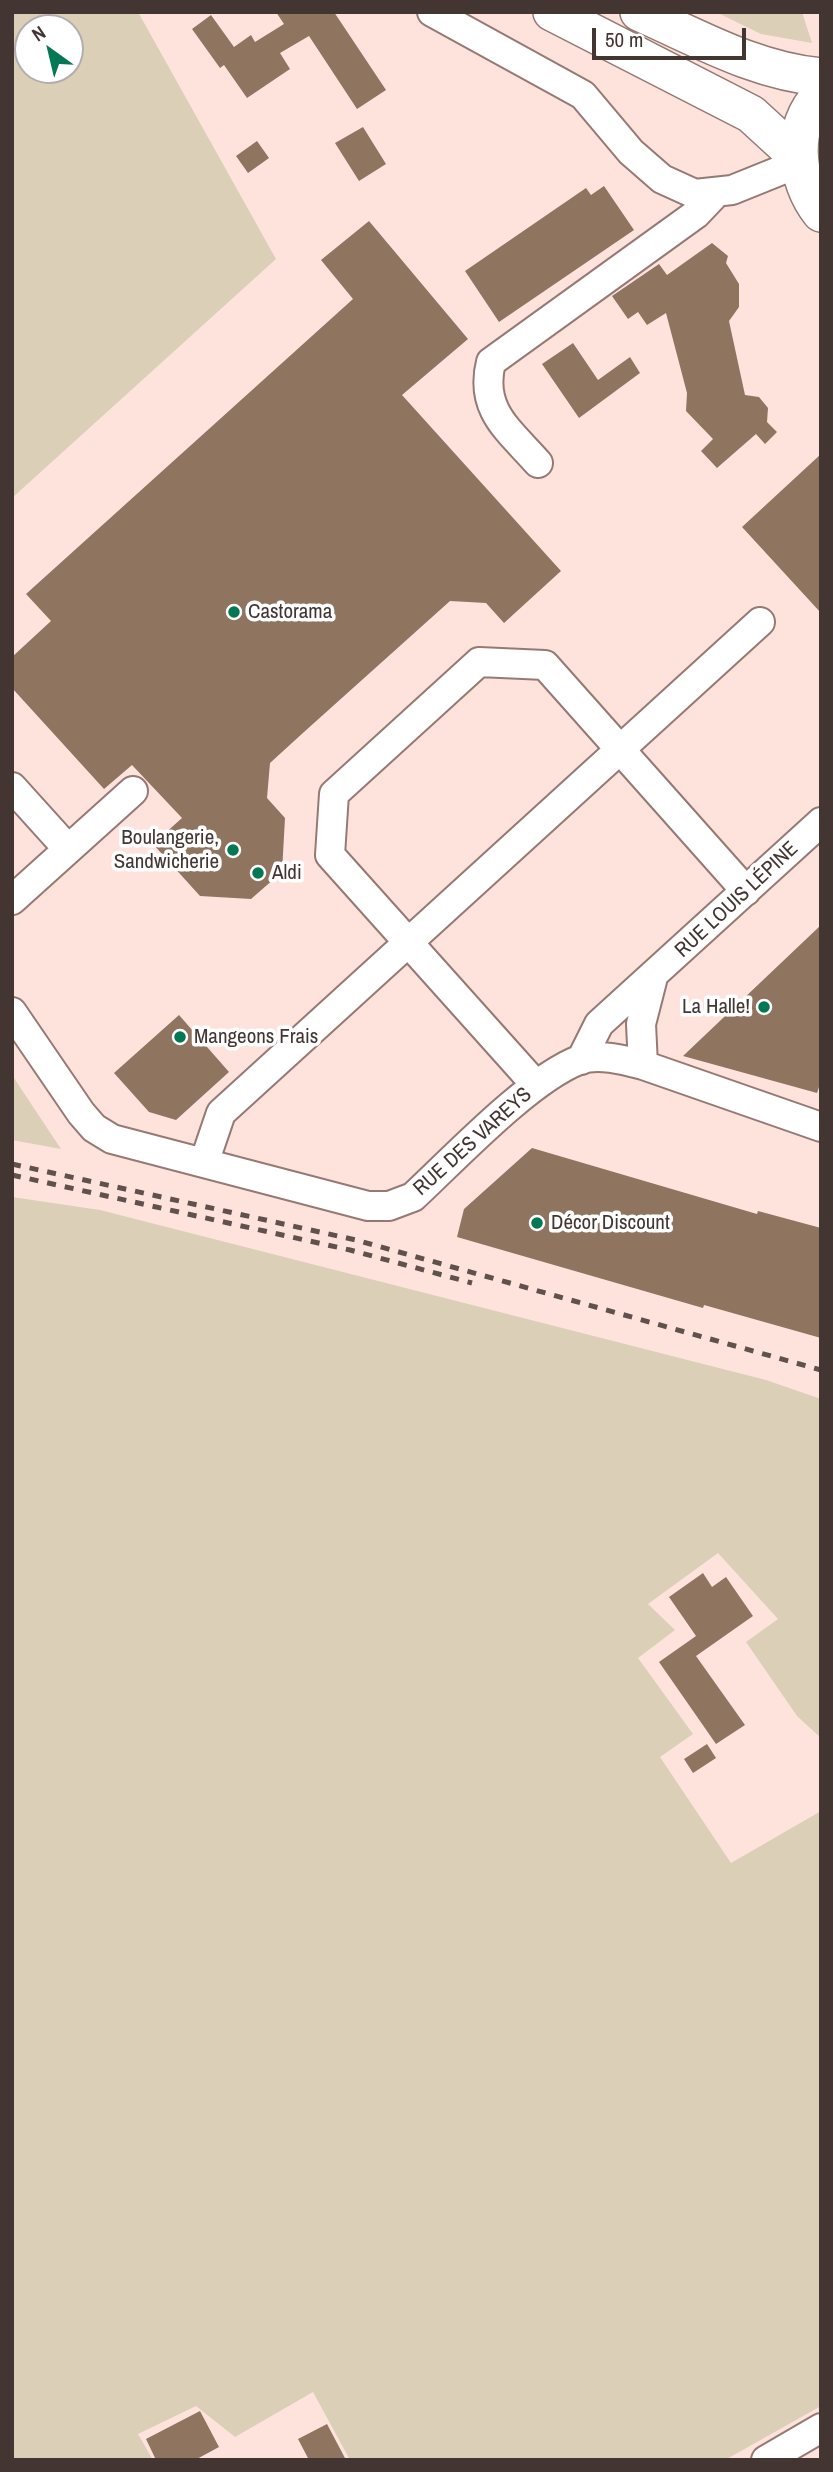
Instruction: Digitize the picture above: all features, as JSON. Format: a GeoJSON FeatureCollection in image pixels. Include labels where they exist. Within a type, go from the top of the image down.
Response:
{"type":"FeatureCollection","features":[{"type":"Feature","properties":{"kind":"main road"},"geometry":{"type":"LineString","coordinates":[[552,12],[751,114],[799,160]]}},
{"type":"Feature","properties":{"kind":"main road"},"geometry":{"type":"LineString","coordinates":[[639,12],[727,53],[791,74],[821,77]]}},
{"type":"Feature","properties":{"kind":"main road"},"geometry":{"type":"LineString","coordinates":[[821,95],[802,127],[799,160],[803,184],[821,214]]}},
{"type":"Feature","properties":{"kind":"street"},"geometry":{"type":"LineString","coordinates":[[432,12],[583,95],[631,152],[662,179],[695,194],[733,190],[799,160]]}},
{"type":"Feature","properties":{"kind":"street"},"geometry":{"type":"LineString","coordinates":[[538,463],[491,409],[486,382],[491,362],[696,214],[717,192]]}},
{"type":"Feature","properties":{"kind":"street"},"geometry":{"type":"LineString","coordinates":[[204,1163],[221,1113],[761,622]]}},
{"type":"Feature","properties":{"kind":"street"},"geometry":{"type":"LineString","coordinates":[[536,1085],[330,855],[334,794],[361,769],[479,662],[545,665],[746,891]]}},
{"type":"Feature","properties":{"kind":"street"},"geometry":{"type":"LineString","coordinates":[[12,787],[68,849]]}},
{"type":"Feature","properties":{"kind":"street"},"geometry":{"type":"LineString","coordinates":[[12,900],[133,790]]}},
{"type":"Feature","properties":{"kind":"street","name":"RUE LOUIS LÉPINE"},"geometry":{"type":"LineString","coordinates":[[581,1059],[598,1024],[821,822]]}},
{"type":"Feature","properties":{"kind":"street"},"geometry":{"type":"LineString","coordinates":[[643,1065],[641,1024],[653,976]]}},
{"type":"Feature","properties":{"kind":"street","name":"RUE DES VAREYS"},"geometry":{"type":"LineString","coordinates":[[12,1012],[94,1128],[112,1139],[368,1206],[389,1206],[413,1197],[536,1085],[581,1059]]}},
{"type":"Feature","properties":{"kind":"street"},"geometry":{"type":"LineString","coordinates":[[581,1059],[618,1059],[643,1065],[821,1127]]}},
{"type":"Feature","properties":{"kind":"street"},"geometry":{"type":"LineString","coordinates":[[766,2460],[821,2428]]}},
{"type":"Feature","properties":{"kind":"shaded area"},"geometry":{"type":"Polygon","coordinates":[[[12,12],[138,12],[276,259],[12,498],[12,12]]]}},
{"type":"Feature","properties":{"kind":"shaded area"},"geometry":{"type":"Polygon","coordinates":[[[716,12],[802,12],[812,43],[761,34],[716,12]]]}},
{"type":"Feature","properties":{"kind":"shaded area"},"geometry":{"type":"Polygon","coordinates":[[[12,1075],[61,1149],[12,1140],[12,1075]]]}},
{"type":"Feature","properties":{"kind":"shaded area"},"geometry":{"type":"Polygon","coordinates":[[[12,1197],[100,1210],[766,1380],[821,1399],[821,1738],[797,1716],[746,1642],[778,1619],[718,1553],[648,1604],[675,1630],[638,1658],[693,1734],[660,1757],[731,1863],[821,1811],[821,2406],[725,2460],[350,2460],[313,2392],[235,2437],[196,2406],[138,2434],[153,2460],[12,2460],[12,1197]]]}},
{"type":"Feature","properties":{"kind":"building"},"geometry":{"type":"Polygon","coordinates":[[[276,12],[334,12],[386,90],[357,109],[309,36],[280,53],[290,69],[247,98],[224,65],[220,68],[192,29],[211,15],[234,47],[251,35],[255,42],[284,24],[276,12]]]}},
{"type":"Feature","properties":{"kind":"building"},"geometry":{"type":"Polygon","coordinates":[[[363,127],[386,164],[359,181],[335,143],[363,127]]]}},
{"type":"Feature","properties":{"kind":"building"},"geometry":{"type":"Polygon","coordinates":[[[257,141],[269,158],[248,173],[236,156],[257,141]]]}},
{"type":"Feature","properties":{"kind":"building"},"geometry":{"type":"Polygon","coordinates":[[[604,186],[634,230],[499,322],[465,271],[586,188],[591,195],[604,186]]]}},
{"type":"Feature","properties":{"kind":"building","name":"Castorama"},"geometry":{"type":"Polygon","coordinates":[[[369,221],[468,339],[402,395],[561,571],[504,623],[486,603],[450,601],[304,732],[270,763],[267,798],[285,818],[282,872],[251,899],[200,896],[153,844],[182,818],[132,765],[104,789],[12,688],[12,657],[51,621],[26,594],[353,299],[321,260],[369,221]]]}},
{"type":"Feature","properties":{"kind":"building"},"geometry":{"type":"Polygon","coordinates":[[[712,243],[728,256],[726,263],[739,284],[739,307],[729,321],[745,395],[759,397],[768,408],[767,422],[777,432],[765,444],[756,434],[717,468],[701,451],[713,439],[686,411],[687,393],[666,313],[647,325],[638,312],[628,319],[612,296],[659,264],[667,275],[712,243]]]}},
{"type":"Feature","properties":{"kind":"building"},"geometry":{"type":"Polygon","coordinates":[[[573,343],[598,380],[630,357],[640,373],[579,418],[542,364],[573,343]]]}},
{"type":"Feature","properties":{"kind":"building"},"geometry":{"type":"Polygon","coordinates":[[[821,454],[821,613],[742,527],[821,454]]]}},
{"type":"Feature","properties":{"kind":"building","name":"La Halle!"},"geometry":{"type":"Polygon","coordinates":[[[821,925],[821,1081],[817,1093],[683,1056],[821,925]]]}},
{"type":"Feature","properties":{"kind":"building"},"geometry":{"type":"Polygon","coordinates":[[[179,1015],[229,1072],[176,1120],[149,1112],[114,1073],[179,1015]]]}},
{"type":"Feature","properties":{"kind":"building"},"geometry":{"type":"Polygon","coordinates":[[[532,1148],[757,1214],[758,1211],[821,1228],[821,1338],[704,1305],[703,1308],[457,1237],[464,1209],[532,1148]]]}},
{"type":"Feature","properties":{"kind":"building"},"geometry":{"type":"Polygon","coordinates":[[[703,1573],[712,1587],[726,1577],[753,1616],[696,1656],[745,1725],[716,1744],[659,1662],[696,1636],[669,1597],[703,1573]]]}},
{"type":"Feature","properties":{"kind":"building"},"geometry":{"type":"Polygon","coordinates":[[[707,1744],[716,1758],[693,1773],[684,1759],[707,1744]]]}},
{"type":"Feature","properties":{"kind":"building"},"geometry":{"type":"Polygon","coordinates":[[[200,2411],[219,2447],[195,2460],[156,2460],[146,2439],[200,2411]]]}},
{"type":"Feature","properties":{"kind":"building"},"geometry":{"type":"Polygon","coordinates":[[[327,2424],[346,2460],[309,2460],[298,2439],[327,2424]]]}},
{"type":"Feature","properties":{"kind":"railway"},"geometry":{"type":"LineString","coordinates":[[12,1164],[356,1240],[821,1370]]}},
{"type":"Feature","properties":{"kind":"railway"},"geometry":{"type":"LineString","coordinates":[[12,1175],[350,1250],[472,1283]]}},
{"type":"Feature","properties":{"kind":"place","name":"Castorama"},"geometry":{"type":"Point","coordinates":[234,612]}},
{"type":"Feature","properties":{"kind":"place","name":"Boulangerie, Sandwicherie"},"geometry":{"type":"Point","coordinates":[233,850]}},
{"type":"Feature","properties":{"kind":"place","name":"Aldi"},"geometry":{"type":"Point","coordinates":[258,873]}},
{"type":"Feature","properties":{"kind":"place","name":"La Halle!"},"geometry":{"type":"Point","coordinates":[764,1007]}},
{"type":"Feature","properties":{"kind":"place","name":"Mangeons Frais"},"geometry":{"type":"Point","coordinates":[180,1037]}},
{"type":"Feature","properties":{"kind":"place","name":"Décor Discount"},"geometry":{"type":"Point","coordinates":[537,1223]}}]}
